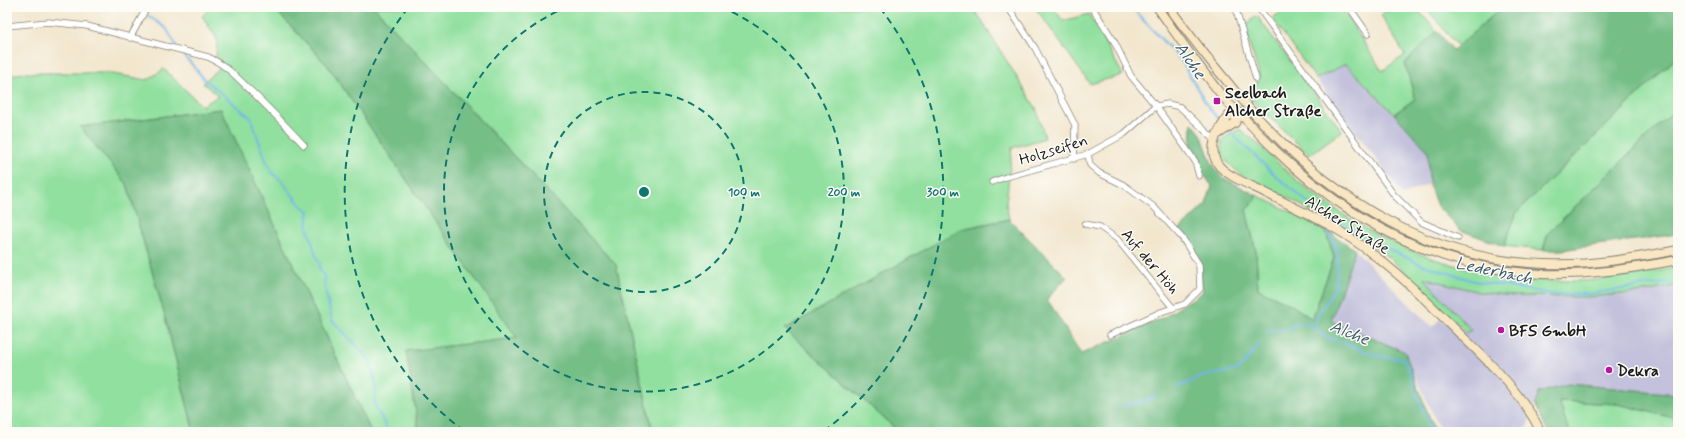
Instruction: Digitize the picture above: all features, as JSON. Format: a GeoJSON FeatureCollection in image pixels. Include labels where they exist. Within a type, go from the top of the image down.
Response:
{"type":"FeatureCollection","features":[{"type":"Feature","properties":{"kind":"main road"},"geometry":{"type":"LineString","coordinates":[[1157,7],[1213,85],[1265,142],[1296,171],[1336,202],[1386,232],[1422,248],[1464,262],[1501,270],[1521,272],[1562,274],[1603,272],[1678,260]]}},
{"type":"Feature","properties":{"kind":"main road"},"geometry":{"type":"LineString","coordinates":[[1169,7],[1203,54],[1237,93],[1247,107],[1292,152],[1315,172],[1359,204],[1390,223],[1445,246],[1503,260],[1562,264],[1609,261],[1678,250]]}},
{"type":"Feature","properties":{"kind":"main road"},"geometry":{"type":"LineString","coordinates":[[1218,135],[1229,122],[1228,116],[1240,114],[1247,107]]}},
{"type":"Feature","properties":{"kind":"main road","name":"Alcher Straße"},"geometry":{"type":"LineString","coordinates":[[1218,135],[1214,151],[1217,163],[1222,168],[1240,180],[1334,229],[1375,255],[1410,285],[1507,380],[1528,408],[1541,432]]}},
{"type":"Feature","properties":{"kind":"street"},"geometry":{"type":"LineString","coordinates":[[130,38],[146,7]]}},
{"type":"Feature","properties":{"kind":"street"},"geometry":{"type":"LineString","coordinates":[[1008,7],[1035,48],[1075,125],[1074,159]]}},
{"type":"Feature","properties":{"kind":"street"},"geometry":{"type":"LineString","coordinates":[[1092,7],[1114,41],[1131,76],[1156,106],[1195,161],[1199,176]]}},
{"type":"Feature","properties":{"kind":"street"},"geometry":{"type":"LineString","coordinates":[[1235,7],[1256,79]]}},
{"type":"Feature","properties":{"kind":"street"},"geometry":{"type":"LineString","coordinates":[[1258,7],[1394,195],[1421,222],[1458,238]]}},
{"type":"Feature","properties":{"kind":"street"},"geometry":{"type":"LineString","coordinates":[[1349,7],[1368,34]]}},
{"type":"Feature","properties":{"kind":"street"},"geometry":{"type":"LineString","coordinates":[[7,26],[48,22],[87,26],[192,53],[217,61],[265,104],[304,145]]}},
{"type":"Feature","properties":{"kind":"street"},"geometry":{"type":"LineString","coordinates":[[1156,106],[1168,104],[1180,107],[1218,135]]}},
{"type":"Feature","properties":{"kind":"street","name":"Holzseifen"},"geometry":{"type":"LineString","coordinates":[[992,182],[1088,154],[1124,134],[1156,106]]}},
{"type":"Feature","properties":{"kind":"street","name":"Auf der Höh"},"geometry":{"type":"LineString","coordinates":[[1088,154],[1090,165],[1099,174],[1124,185],[1154,207],[1183,239],[1199,265],[1200,289],[1185,304],[1110,335]]}},
{"type":"Feature","properties":{"kind":"street","name":"Auf der Höh"},"geometry":{"type":"LineString","coordinates":[[1086,224],[1100,226],[1117,239],[1173,308]]}},
{"type":"Feature","properties":{"kind":"shaded area"},"geometry":{"type":"Polygon","coordinates":[[[1346,64],[1428,151],[1429,184],[1403,195],[1316,79],[1346,64]]]}},
{"type":"Feature","properties":{"kind":"shaded area"},"geometry":{"type":"Polygon","coordinates":[[[1355,250],[1432,327],[1440,319],[1467,333],[1470,330],[1423,277],[1479,292],[1514,296],[1587,297],[1646,292],[1678,285],[1678,394],[1539,392],[1527,427],[1521,432],[1441,432],[1405,352],[1331,321],[1355,250]]]}},
{"type":"Feature","properties":{"kind":"green space"},"geometry":{"type":"Polygon","coordinates":[[[211,7],[273,7],[328,66],[455,250],[518,338],[407,351],[419,432],[371,432],[221,109],[81,127],[127,184],[164,313],[194,432],[7,432],[7,76],[22,73],[107,73],[147,80],[164,69],[202,106],[218,96],[203,83],[221,66],[216,56],[217,39],[202,16],[211,7]]]}},
{"type":"Feature","properties":{"kind":"green space"},"geometry":{"type":"Polygon","coordinates":[[[273,7],[374,7],[616,265],[653,432],[419,432],[406,351],[517,338],[328,66],[273,7]]]}},
{"type":"Feature","properties":{"kind":"green space"},"geometry":{"type":"Polygon","coordinates":[[[374,7],[973,7],[1036,108],[1045,138],[1012,148],[1006,204],[1009,219],[961,229],[785,329],[899,432],[653,432],[616,265],[374,7]]]}},
{"type":"Feature","properties":{"kind":"green space"},"geometry":{"type":"Polygon","coordinates":[[[1035,7],[1053,7],[1063,21],[1089,14],[1123,75],[1090,84],[1035,7]]]}},
{"type":"Feature","properties":{"kind":"green space"},"geometry":{"type":"Polygon","coordinates":[[[1290,7],[1341,7],[1382,71],[1405,55],[1381,15],[1391,7],[1415,7],[1437,31],[1405,63],[1415,99],[1394,114],[1346,64],[1316,79],[1272,18],[1290,7]]]}},
{"type":"Feature","properties":{"kind":"green space"},"geometry":{"type":"Polygon","coordinates":[[[1425,7],[1497,7],[1500,10],[1458,46],[1425,7]]]}},
{"type":"Feature","properties":{"kind":"green space"},"geometry":{"type":"Polygon","coordinates":[[[1497,7],[1678,7],[1678,56],[1517,212],[1504,246],[1460,230],[1437,206],[1429,184],[1428,151],[1394,114],[1415,99],[1405,63],[1437,31],[1453,50],[1499,10],[1497,7]]]}},
{"type":"Feature","properties":{"kind":"green space"},"geometry":{"type":"Polygon","coordinates":[[[1257,16],[1342,131],[1309,155],[1245,93],[1257,84],[1259,74],[1244,26],[1257,16]]]}},
{"type":"Feature","properties":{"kind":"green space"},"geometry":{"type":"Polygon","coordinates":[[[1678,56],[1678,107],[1548,233],[1543,250],[1504,246],[1517,212],[1678,56]]]}},
{"type":"Feature","properties":{"kind":"green space"},"geometry":{"type":"Polygon","coordinates":[[[1678,107],[1678,234],[1561,250],[1543,250],[1548,233],[1678,107]]]}},
{"type":"Feature","properties":{"kind":"green space"},"geometry":{"type":"Polygon","coordinates":[[[221,109],[371,432],[194,432],[164,313],[127,184],[80,127],[221,109]]]}},
{"type":"Feature","properties":{"kind":"green space"},"geometry":{"type":"Polygon","coordinates":[[[1192,123],[1201,134],[1212,164],[1222,177],[1256,195],[1255,201],[1246,210],[1256,251],[1258,289],[1290,304],[1312,319],[1334,258],[1325,229],[1355,250],[1331,321],[1405,352],[1435,432],[899,432],[785,329],[961,229],[1009,219],[1067,277],[1047,299],[1081,354],[1163,318],[1203,292],[1199,260],[1179,230],[1206,204],[1212,186],[1202,172],[1191,149],[1192,123]]]}},
{"type":"Feature","properties":{"kind":"green space"},"geometry":{"type":"Polygon","coordinates":[[[1239,129],[1316,196],[1367,229],[1423,255],[1482,271],[1512,277],[1543,280],[1599,280],[1678,267],[1678,285],[1646,292],[1587,297],[1514,296],[1479,292],[1424,278],[1471,330],[1467,333],[1412,278],[1382,252],[1290,199],[1240,174],[1221,156],[1222,139],[1239,129]]]}},
{"type":"Feature","properties":{"kind":"green space"},"geometry":{"type":"Polygon","coordinates":[[[1256,195],[1325,229],[1334,258],[1312,319],[1290,304],[1258,289],[1256,251],[1246,210],[1255,201],[1256,195]]]}},
{"type":"Feature","properties":{"kind":"green space"},"geometry":{"type":"Polygon","coordinates":[[[1568,384],[1678,394],[1678,419],[1618,404],[1559,401],[1569,432],[1548,432],[1535,404],[1539,392],[1568,384]]]}},
{"type":"Feature","properties":{"kind":"green space"},"geometry":{"type":"Polygon","coordinates":[[[1559,401],[1618,404],[1678,419],[1678,432],[1569,432],[1559,401]]]}},
{"type":"Feature","properties":{"kind":"waterway"},"geometry":{"type":"LineString","coordinates":[[135,7],[140,10]]}},
{"type":"Feature","properties":{"kind":"waterway","name":"Alche"},"geometry":{"type":"LineString","coordinates":[[1131,7],[1181,60],[1208,107],[1221,122]]}},
{"type":"Feature","properties":{"kind":"waterway"},"geometry":{"type":"LineString","coordinates":[[147,15],[166,28],[176,45]]}},
{"type":"Feature","properties":{"kind":"waterway"},"geometry":{"type":"LineString","coordinates":[[183,54],[204,79],[251,118],[266,161],[273,174],[282,181],[301,206],[309,211],[308,231],[316,257],[320,264],[319,268],[325,278],[324,285],[332,320],[370,360],[376,386],[374,404],[389,432]]}},
{"type":"Feature","properties":{"kind":"waterway","name":"Lederbach"},"geometry":{"type":"LineString","coordinates":[[1228,130],[1276,176],[1317,210],[1378,244],[1420,264],[1474,281],[1553,294],[1588,294],[1678,281]]}},
{"type":"Feature","properties":{"kind":"waterway","name":"Alche"},"geometry":{"type":"LineString","coordinates":[[1328,231],[1338,253],[1336,287],[1319,313],[1314,327],[1322,335],[1378,356],[1404,359],[1412,375],[1416,394],[1433,432]]}},
{"type":"Feature","properties":{"kind":"waterway"},"geometry":{"type":"LineString","coordinates":[[1266,332],[1271,330],[1285,330],[1300,322],[1314,327]]}},
{"type":"Feature","properties":{"kind":"waterway"},"geometry":{"type":"LineString","coordinates":[[1177,387],[1204,376],[1237,370],[1244,364],[1261,341]]}},
{"type":"Feature","properties":{"kind":"waterway"},"geometry":{"type":"LineString","coordinates":[[1118,407],[1147,400],[1156,396]]}},
{"type":"Feature","properties":{"kind":"place","name":"Seelbach Alcher Straße"},"geometry":{"type":"Point","coordinates":[1217,101]}},
{"type":"Feature","properties":{"kind":"place","name":"BFS GmbH"},"geometry":{"type":"Point","coordinates":[1501,330]}},
{"type":"Feature","properties":{"kind":"place","name":"Dekra"},"geometry":{"type":"Point","coordinates":[1609,370]}}]}
